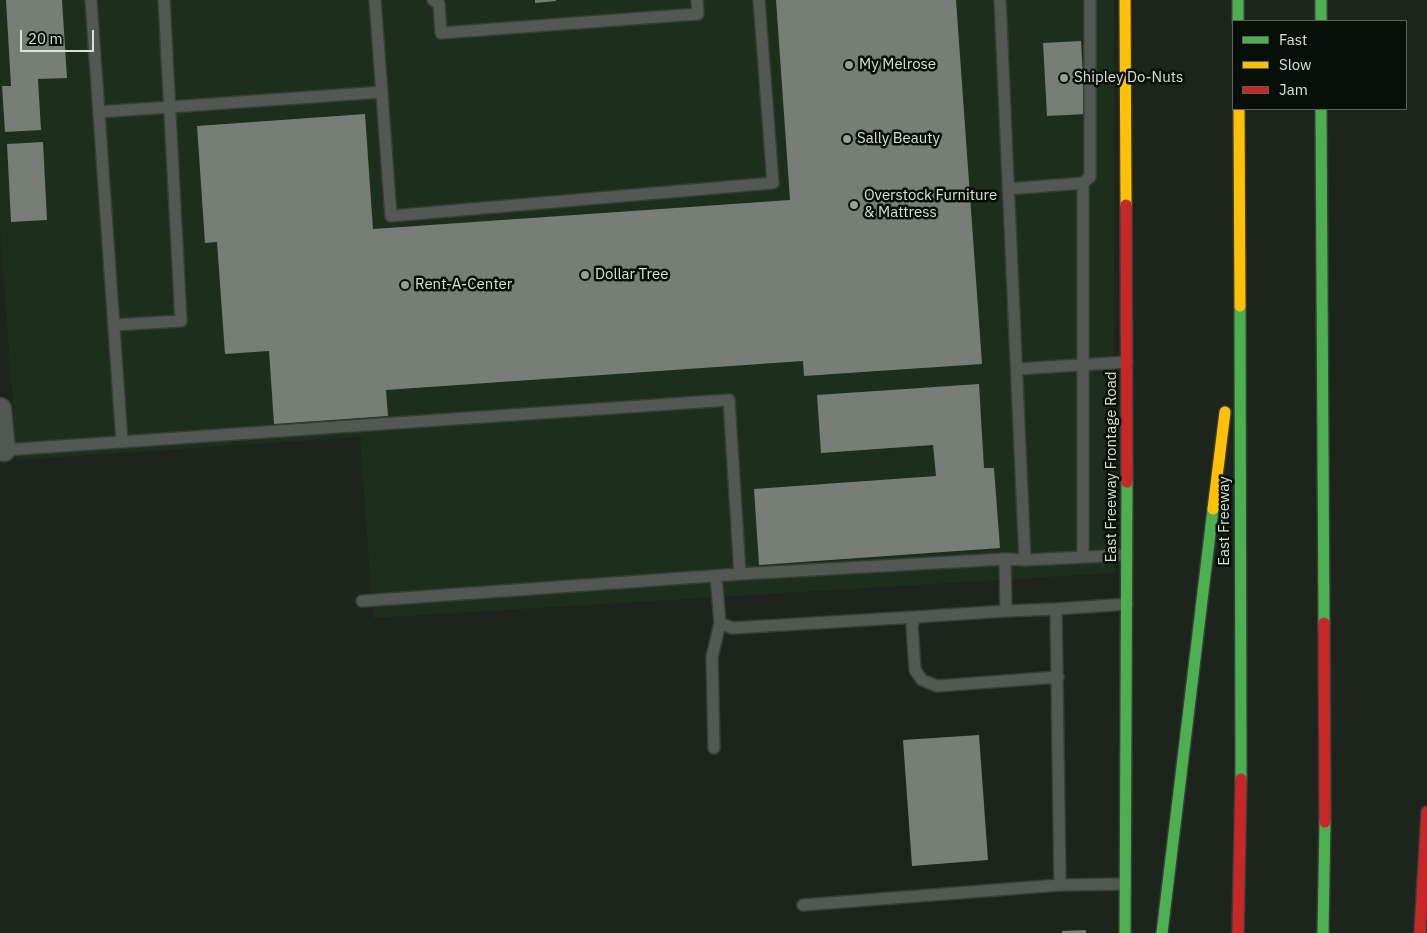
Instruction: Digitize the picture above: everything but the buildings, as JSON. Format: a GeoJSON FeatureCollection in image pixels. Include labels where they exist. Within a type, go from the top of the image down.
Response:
{"type":"FeatureCollection","features":[{"type":"Feature","properties":{"kind":"main road","name":"East Freeway Frontage Road"},"geometry":{"type":"LineString","coordinates":[[1125,933],[1127,604],[1126,0]]}},
{"type":"Feature","properties":{"kind":"main road"},"geometry":{"type":"LineString","coordinates":[[1238,0],[1238,20]]}},
{"type":"Feature","properties":{"kind":"main road"},"geometry":{"type":"LineString","coordinates":[[1321,0],[1321,20]]}},
{"type":"Feature","properties":{"kind":"main road","name":"East Freeway"},"geometry":{"type":"LineString","coordinates":[[1238,933],[1241,796],[1239,110]]}},
{"type":"Feature","properties":{"kind":"main road"},"geometry":{"type":"LineString","coordinates":[[1321,110],[1325,788],[1324,933]]}},
{"type":"Feature","properties":{"kind":"main road"},"geometry":{"type":"LineString","coordinates":[[1229,383],[1240,294]]}},
{"type":"Feature","properties":{"kind":"main road"},"geometry":{"type":"LineString","coordinates":[[1162,933],[1226,402]]}},
{"type":"Feature","properties":{"kind":"main road"},"geometry":{"type":"LineString","coordinates":[[1420,933],[1427,812]]}},
{"type":"Feature","properties":{"kind":"street"},"geometry":{"type":"LineString","coordinates":[[0,409],[2,448]]}},
{"type":"Feature","properties":{"kind":"lane"},"geometry":{"type":"LineString","coordinates":[[91,0],[122,442]]}},
{"type":"Feature","properties":{"kind":"lane"},"geometry":{"type":"LineString","coordinates":[[114,325],[181,321],[164,0]]}},
{"type":"Feature","properties":{"kind":"lane"},"geometry":{"type":"LineString","coordinates":[[375,0],[391,216],[773,183],[758,0]]}},
{"type":"Feature","properties":{"kind":"lane"},"geometry":{"type":"LineString","coordinates":[[433,0],[439,4],[441,33],[698,14],[697,0]]}},
{"type":"Feature","properties":{"kind":"lane"},"geometry":{"type":"LineString","coordinates":[[1000,0],[1026,560]]}},
{"type":"Feature","properties":{"kind":"lane"},"geometry":{"type":"LineString","coordinates":[[1008,189],[1083,183],[1090,177],[1090,0]]}},
{"type":"Feature","properties":{"kind":"lane"},"geometry":{"type":"LineString","coordinates":[[99,112],[382,92]]}},
{"type":"Feature","properties":{"kind":"lane"},"geometry":{"type":"LineString","coordinates":[[1083,183],[1083,557]]}},
{"type":"Feature","properties":{"kind":"lane"},"geometry":{"type":"LineString","coordinates":[[1017,369],[1127,362]]}},
{"type":"Feature","properties":{"kind":"lane"},"geometry":{"type":"LineString","coordinates":[[2,448],[122,442],[729,400],[740,574]]}},
{"type":"Feature","properties":{"kind":"lane"},"geometry":{"type":"LineString","coordinates":[[362,601],[740,574],[1005,559],[1026,560],[1127,555]]}},
{"type":"Feature","properties":{"kind":"lane"},"geometry":{"type":"LineString","coordinates":[[1005,559],[1006,611]]}},
{"type":"Feature","properties":{"kind":"lane"},"geometry":{"type":"LineString","coordinates":[[714,748],[712,657],[720,623],[716,576]]}},
{"type":"Feature","properties":{"kind":"lane"},"geometry":{"type":"LineString","coordinates":[[720,623],[732,628],[1127,604]]}},
{"type":"Feature","properties":{"kind":"lane"},"geometry":{"type":"LineString","coordinates":[[1056,609],[1060,885]]}},
{"type":"Feature","properties":{"kind":"lane"},"geometry":{"type":"LineString","coordinates":[[915,618],[912,626],[915,670],[922,680],[937,686],[1058,677]]}},
{"type":"Feature","properties":{"kind":"lane"},"geometry":{"type":"LineString","coordinates":[[803,904],[1060,885],[1125,884]]}},
{"type":"Feature","properties":{"kind":"shaded area"},"geometry":{"type":"Polygon","coordinates":[[[0,0],[1114,0],[1114,573],[373,618],[360,437],[17,460],[0,227],[0,0]]]}},
{"type":"Feature","properties":{"kind":"traffic: fast"},"geometry":{"type":"LineString","coordinates":[[1238,0],[1238,20]]}},
{"type":"Feature","properties":{"kind":"traffic: fast"},"geometry":{"type":"LineString","coordinates":[[1321,0],[1321,20]]}},
{"type":"Feature","properties":{"kind":"traffic: fast"},"geometry":{"type":"LineString","coordinates":[[1321,110],[1324,623]]}},
{"type":"Feature","properties":{"kind":"traffic: fast"},"geometry":{"type":"LineString","coordinates":[[1240,306],[1241,779]]}},
{"type":"Feature","properties":{"kind":"traffic: fast"},"geometry":{"type":"LineString","coordinates":[[1125,933],[1127,482]]}},
{"type":"Feature","properties":{"kind":"traffic: fast"},"geometry":{"type":"LineString","coordinates":[[1162,933],[1213,509]]}},
{"type":"Feature","properties":{"kind":"traffic: fast"},"geometry":{"type":"LineString","coordinates":[[1323,933],[1325,822]]}},
{"type":"Feature","properties":{"kind":"traffic: slow"},"geometry":{"type":"LineString","coordinates":[[1125,0],[1126,205]]}},
{"type":"Feature","properties":{"kind":"traffic: slow"},"geometry":{"type":"LineString","coordinates":[[1239,110],[1240,306]]}},
{"type":"Feature","properties":{"kind":"traffic: slow"},"geometry":{"type":"LineString","coordinates":[[1213,509],[1225,412]]}},
{"type":"Feature","properties":{"kind":"traffic: jam"},"geometry":{"type":"LineString","coordinates":[[1126,205],[1127,482]]}},
{"type":"Feature","properties":{"kind":"traffic: jam"},"geometry":{"type":"LineString","coordinates":[[1324,623],[1325,822]]}},
{"type":"Feature","properties":{"kind":"traffic: jam"},"geometry":{"type":"LineString","coordinates":[[1238,933],[1241,779]]}},
{"type":"Feature","properties":{"kind":"traffic: jam"},"geometry":{"type":"LineString","coordinates":[[1420,933],[1427,812]]}},
{"type":"Feature","properties":{"kind":"place","name":"My Melrose"},"geometry":{"type":"Point","coordinates":[849,65]}},
{"type":"Feature","properties":{"kind":"place","name":"Shipley Do-Nuts"},"geometry":{"type":"Point","coordinates":[1064,78]}},
{"type":"Feature","properties":{"kind":"place","name":"Sally Beauty"},"geometry":{"type":"Point","coordinates":[847,139]}},
{"type":"Feature","properties":{"kind":"place","name":"Overstock Furniture & Mattress"},"geometry":{"type":"Point","coordinates":[854,205]}},
{"type":"Feature","properties":{"kind":"place","name":"Dollar Tree"},"geometry":{"type":"Point","coordinates":[585,275]}},
{"type":"Feature","properties":{"kind":"place","name":"Rent-A-Center"},"geometry":{"type":"Point","coordinates":[405,285]}}]}
